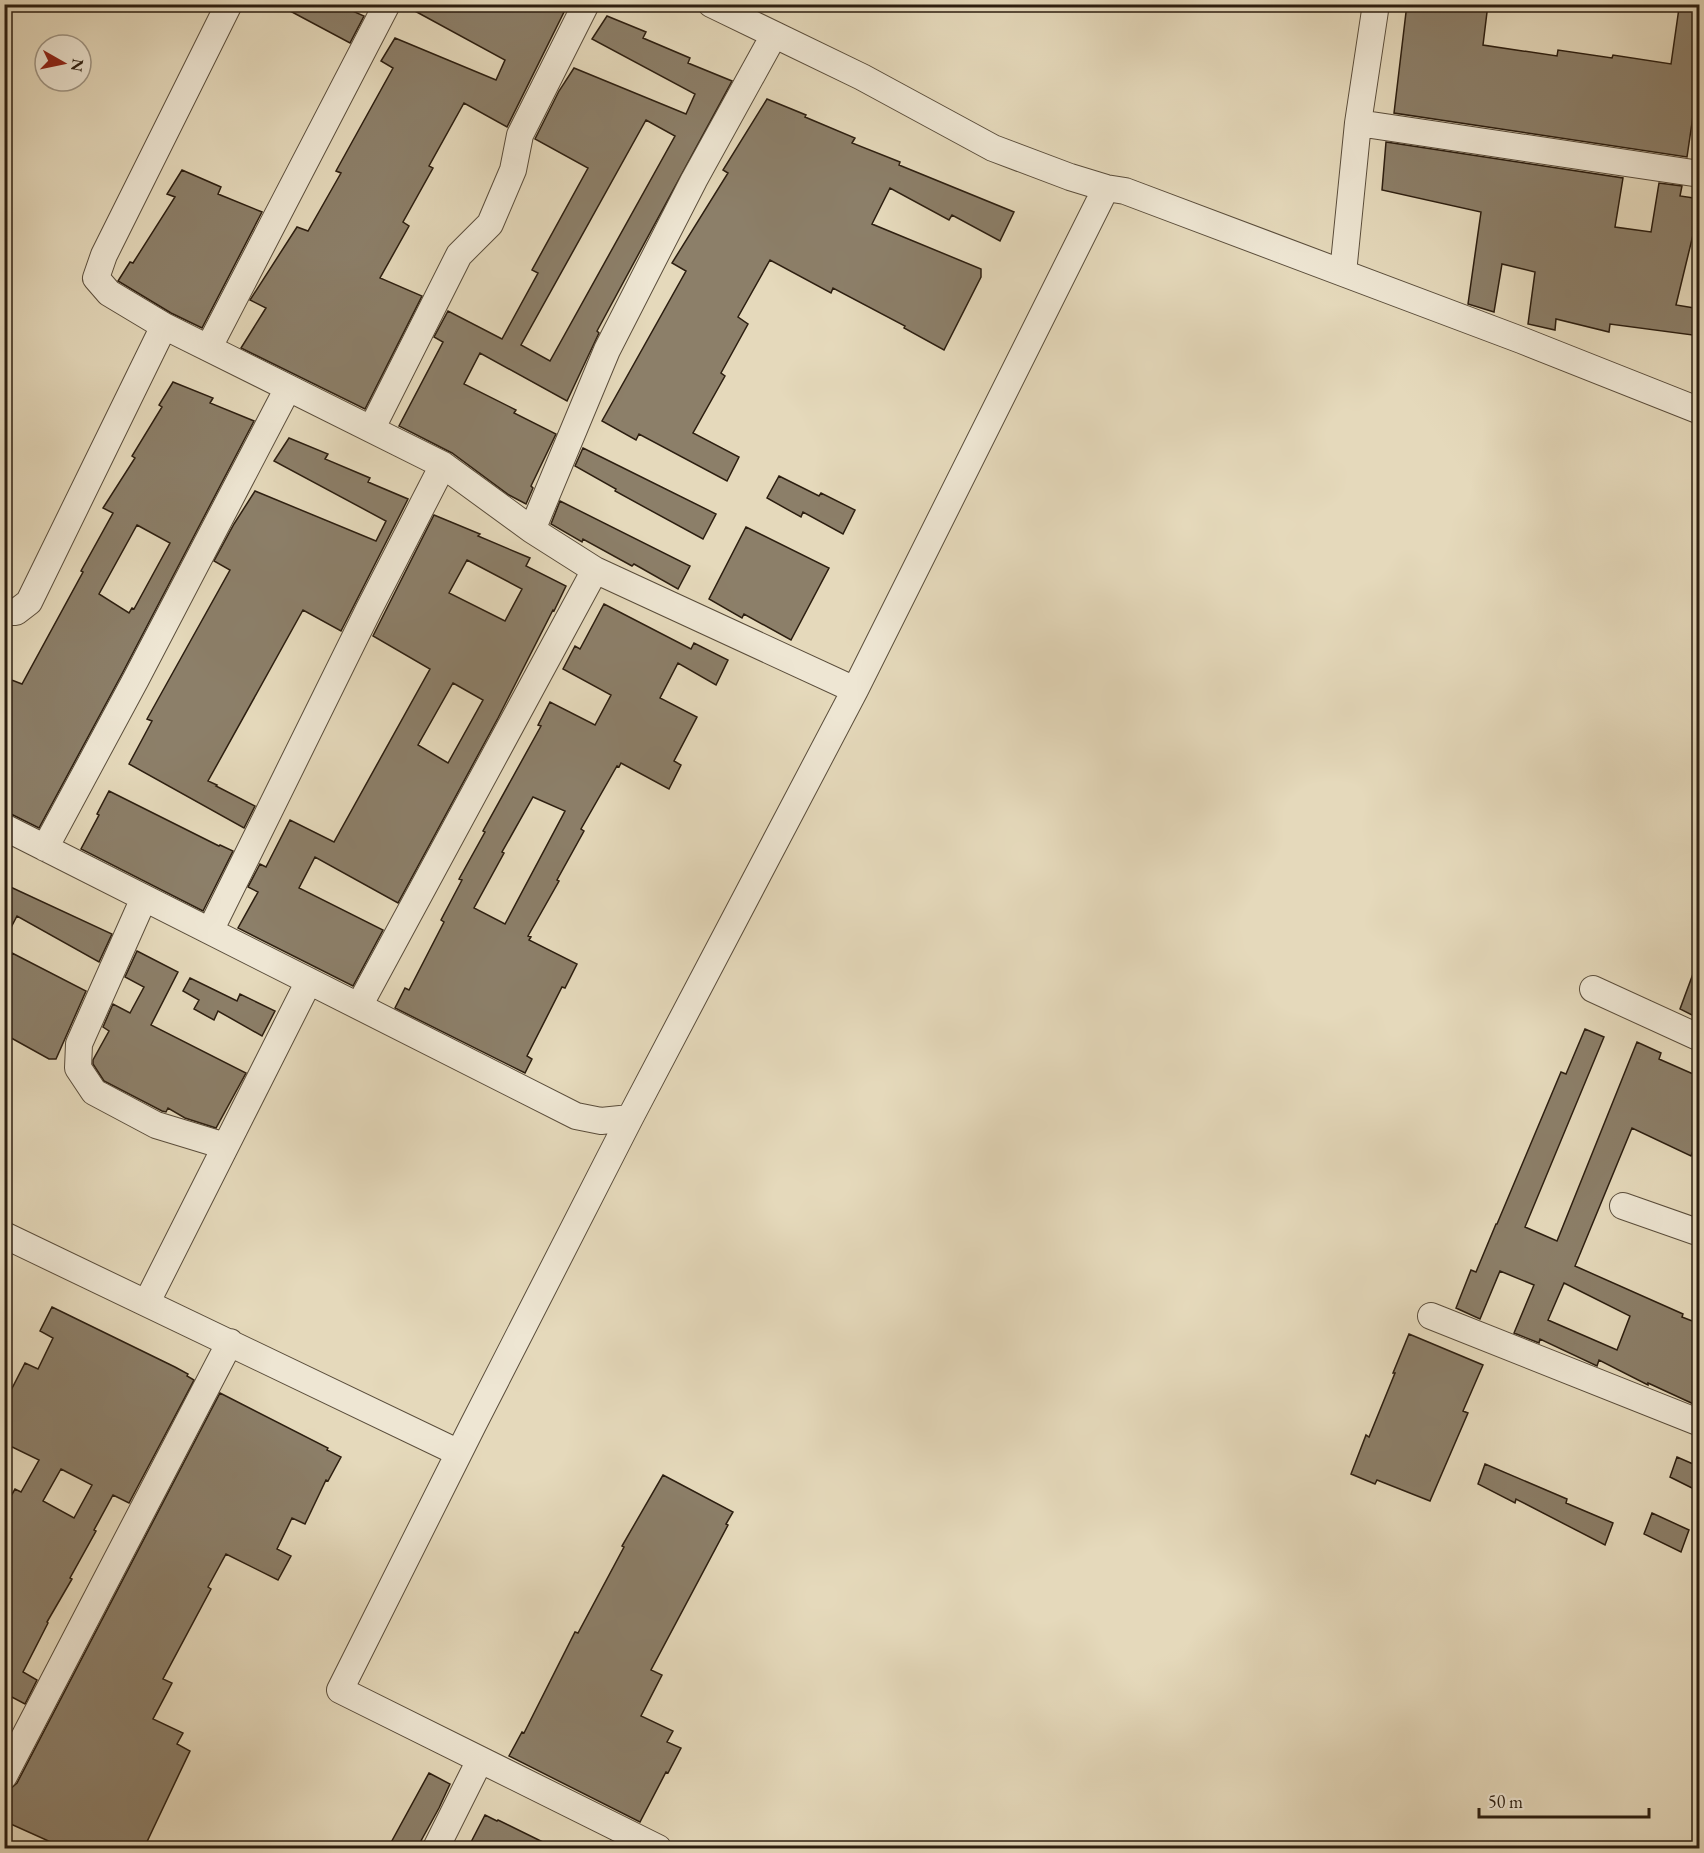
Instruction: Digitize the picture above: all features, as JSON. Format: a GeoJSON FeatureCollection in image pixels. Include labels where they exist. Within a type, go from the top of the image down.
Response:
{"type":"FeatureCollection","features":[{"type":"Feature","properties":{"kind":"street"},"geometry":{"type":"LineString","coordinates":[[229,4],[104,255],[96,278],[109,293],[164,326],[443,465],[532,530],[595,570],[855,690]]}},
{"type":"Feature","properties":{"kind":"street"},"geometry":{"type":"LineString","coordinates":[[209,347],[387,4]]}},
{"type":"Feature","properties":{"kind":"street"},"geometry":{"type":"LineString","coordinates":[[372,429],[459,255],[490,224],[513,170],[520,135],[586,4]]}},
{"type":"Feature","properties":{"kind":"street"},"geometry":{"type":"LineString","coordinates":[[711,4],[862,77],[993,148],[1070,177],[1125,191],[1521,340],[1700,411]]}},
{"type":"Feature","properties":{"kind":"street"},"geometry":{"type":"LineString","coordinates":[[1343,273],[1358,123],[1376,4]]}},
{"type":"Feature","properties":{"kind":"street"},"geometry":{"type":"LineString","coordinates":[[532,530],[607,350],[694,180],[774,35]]}},
{"type":"Feature","properties":{"kind":"street"},"geometry":{"type":"LineString","coordinates":[[1358,123],[1700,174]]}},
{"type":"Feature","properties":{"kind":"street"},"geometry":{"type":"LineString","coordinates":[[658,1848],[340,1690],[630,1118],[855,690],[1106,188]]}},
{"type":"Feature","properties":{"kind":"street"},"geometry":{"type":"LineString","coordinates":[[4,612],[16,612],[28,602],[164,326]]}},
{"type":"Feature","properties":{"kind":"street"},"geometry":{"type":"LineString","coordinates":[[45,848],[288,388]]}},
{"type":"Feature","properties":{"kind":"street"},"geometry":{"type":"LineString","coordinates":[[210,931],[443,465]]}},
{"type":"Feature","properties":{"kind":"street"},"geometry":{"type":"LineString","coordinates":[[359,1006],[595,570]]}},
{"type":"Feature","properties":{"kind":"street"},"geometry":{"type":"LineString","coordinates":[[4,827],[576,1116],[601,1121],[630,1118]]}},
{"type":"Feature","properties":{"kind":"street"},"geometry":{"type":"LineString","coordinates":[[144,898],[79,1044],[78,1068],[94,1092],[156,1125],[225,1146]]}},
{"type":"Feature","properties":{"kind":"street"},"geometry":{"type":"LineString","coordinates":[[147,1302],[309,981]]}},
{"type":"Feature","properties":{"kind":"street"},"geometry":{"type":"LineString","coordinates":[[1593,989],[1700,1038]]}},
{"type":"Feature","properties":{"kind":"street"},"geometry":{"type":"LineString","coordinates":[[1623,1206],[1700,1233]]}},
{"type":"Feature","properties":{"kind":"street"},"geometry":{"type":"LineString","coordinates":[[4,1235],[459,1453]]}},
{"type":"Feature","properties":{"kind":"street"},"geometry":{"type":"LineString","coordinates":[[1431,1316],[1700,1423]]}},
{"type":"Feature","properties":{"kind":"street"},"geometry":{"type":"LineString","coordinates":[[4,1776],[230,1342]]}},
{"type":"Feature","properties":{"kind":"street"},"geometry":{"type":"LineString","coordinates":[[436,1848],[480,1760]]}},
{"type":"Feature","properties":{"kind":"building"},"geometry":{"type":"Polygon","coordinates":[[[277,4],[337,4],[364,16],[350,43],[277,4]]]}},
{"type":"Feature","properties":{"kind":"building"},"geometry":{"type":"Polygon","coordinates":[[[402,4],[568,4],[507,127],[464,103],[429,166],[433,168],[403,222],[409,226],[380,278],[422,296],[365,409],[241,348],[266,308],[250,300],[297,227],[308,231],[341,173],[336,171],[393,68],[381,61],[395,38],[496,80],[505,60],[402,4]]]}},
{"type":"Feature","properties":{"kind":"building"},"geometry":{"type":"Polygon","coordinates":[[[1407,4],[1488,4],[1483,45],[1557,56],[1558,50],[1612,58],[1613,55],[1671,64],[1679,8],[1700,11],[1700,68],[1687,157],[1394,113],[1407,4]]]}},
{"type":"Feature","properties":{"kind":"building"},"geometry":{"type":"Polygon","coordinates":[[[607,16],[646,32],[643,38],[690,58],[688,63],[732,81],[597,331],[599,333],[567,401],[480,353],[464,384],[516,410],[514,413],[556,434],[531,486],[533,488],[526,504],[509,495],[452,453],[399,426],[443,342],[434,337],[448,311],[502,339],[538,273],[532,270],[588,168],[535,139],[559,91],[574,68],[686,114],[695,94],[592,39],[607,16]],[[646,120],[521,345],[550,361],[675,136],[646,120]]]}},
{"type":"Feature","properties":{"kind":"building"},"geometry":{"type":"Polygon","coordinates":[[[767,99],[855,138],[852,143],[900,162],[899,165],[1014,212],[1000,241],[952,215],[949,220],[890,188],[872,224],[981,269],[981,277],[944,350],[904,328],[905,326],[833,288],[831,293],[770,260],[738,317],[748,324],[721,373],[725,376],[693,433],[739,457],[727,481],[639,434],[636,440],[602,421],[686,271],[672,263],[728,173],[723,170],[767,99]]]}},
{"type":"Feature","properties":{"kind":"building"},"geometry":{"type":"Polygon","coordinates":[[[1386,142],[1623,178],[1615,227],[1651,232],[1659,183],[1682,186],[1680,196],[1700,199],[1700,206],[1676,305],[1700,309],[1700,336],[1610,324],[1609,332],[1556,319],[1555,330],[1528,324],[1535,272],[1502,264],[1494,312],[1468,304],[1481,212],[1382,190],[1386,142]]]}},
{"type":"Feature","properties":{"kind":"building"},"geometry":{"type":"Polygon","coordinates":[[[182,170],[221,187],[218,194],[262,212],[202,328],[171,313],[118,281],[130,262],[133,263],[175,197],[167,194],[182,170]]]}},
{"type":"Feature","properties":{"kind":"building"},"geometry":{"type":"Polygon","coordinates":[[[173,382],[213,398],[210,403],[254,421],[39,828],[4,812],[4,677],[22,684],[113,513],[103,508],[135,458],[132,456],[162,407],[159,405],[173,382]],[[137,525],[99,594],[129,613],[132,608],[134,609],[170,543],[137,525]]]}},
{"type":"Feature","properties":{"kind":"building"},"geometry":{"type":"Polygon","coordinates":[[[289,438],[328,454],[325,459],[370,478],[368,482],[408,499],[341,631],[303,610],[208,781],[255,806],[244,828],[129,764],[152,721],[147,719],[230,570],[214,561],[255,491],[376,541],[386,521],[274,461],[289,438]]]}},
{"type":"Feature","properties":{"kind":"building"},"geometry":{"type":"Polygon","coordinates":[[[583,448],[716,514],[703,539],[615,491],[616,489],[575,466],[583,448]]]}},
{"type":"Feature","properties":{"kind":"building"},"geometry":{"type":"Polygon","coordinates":[[[779,476],[819,496],[821,493],[855,510],[843,534],[803,512],[801,517],[767,498],[779,476]]]}},
{"type":"Feature","properties":{"kind":"building"},"geometry":{"type":"Polygon","coordinates":[[[560,501],[690,566],[678,589],[634,564],[632,566],[583,539],[582,542],[551,524],[560,501]]]}},
{"type":"Feature","properties":{"kind":"building"},"geometry":{"type":"Polygon","coordinates":[[[434,515],[530,558],[526,566],[566,586],[398,903],[315,857],[299,888],[383,930],[353,986],[238,928],[258,892],[248,887],[260,864],[266,867],[290,820],[334,842],[430,669],[373,636],[434,515]],[[467,560],[449,593],[505,621],[522,589],[467,560]],[[453,683],[418,745],[448,763],[483,700],[453,683]]]}},
{"type":"Feature","properties":{"kind":"building"},"geometry":{"type":"Polygon","coordinates":[[[746,527],[829,568],[791,640],[744,614],[742,618],[709,599],[746,527]]]}},
{"type":"Feature","properties":{"kind":"building"},"geometry":{"type":"Polygon","coordinates":[[[604,604],[691,649],[694,643],[728,660],[716,685],[678,663],[660,698],[697,717],[674,761],[681,765],[669,789],[621,763],[619,767],[617,766],[581,829],[584,831],[528,936],[531,937],[529,940],[577,964],[565,988],[562,987],[527,1056],[532,1059],[525,1073],[395,1008],[405,988],[409,990],[444,922],[441,920],[462,880],[459,879],[541,726],[538,725],[550,702],[595,725],[611,695],[563,669],[575,646],[580,649],[604,604]],[[533,797],[474,908],[505,924],[565,811],[533,797]]]}},
{"type":"Feature","properties":{"kind":"building"},"geometry":{"type":"Polygon","coordinates":[[[109,791],[233,851],[203,911],[81,849],[109,791]]]}},
{"type":"Feature","properties":{"kind":"building"},"geometry":{"type":"Polygon","coordinates":[[[4,884],[112,934],[99,962],[17,916],[4,941],[4,884]]]}},
{"type":"Feature","properties":{"kind":"building"},"geometry":{"type":"Polygon","coordinates":[[[137,951],[178,972],[151,1025],[246,1073],[216,1128],[185,1118],[168,1108],[166,1112],[162,1111],[104,1081],[93,1064],[109,1031],[103,1027],[113,1004],[130,1013],[144,987],[125,977],[137,951]]]}},
{"type":"Feature","properties":{"kind":"building"},"geometry":{"type":"Polygon","coordinates":[[[12,953],[86,991],[56,1059],[49,1059],[4,1034],[4,966],[12,953]]]}},
{"type":"Feature","properties":{"kind":"building"},"geometry":{"type":"Polygon","coordinates":[[[1697,963],[1700,963],[1700,1019],[1680,1009],[1697,963]]]}},
{"type":"Feature","properties":{"kind":"building"},"geometry":{"type":"Polygon","coordinates":[[[190,978],[237,1001],[240,994],[275,1011],[262,1036],[218,1011],[214,1020],[194,1009],[199,1000],[183,991],[190,978]]]}},
{"type":"Feature","properties":{"kind":"building"},"geometry":{"type":"Polygon","coordinates":[[[1585,1029],[1604,1037],[1525,1227],[1557,1241],[1637,1042],[1661,1053],[1659,1059],[1700,1077],[1700,1132],[1691,1156],[1632,1128],[1575,1266],[1683,1314],[1682,1317],[1700,1324],[1700,1407],[1648,1383],[1648,1385],[1599,1360],[1597,1366],[1540,1339],[1539,1343],[1514,1333],[1534,1285],[1500,1271],[1480,1319],[1456,1308],[1471,1270],[1476,1272],[1561,1072],[1566,1074],[1585,1029]],[[1564,1283],[1548,1320],[1617,1350],[1630,1316],[1564,1283]]]}},
{"type":"Feature","properties":{"kind":"building"},"geometry":{"type":"Polygon","coordinates":[[[52,1307],[175,1367],[194,1380],[129,1503],[113,1495],[94,1530],[96,1531],[70,1578],[72,1579],[47,1622],[23,1672],[37,1680],[25,1704],[10,1696],[4,1707],[4,1508],[15,1489],[21,1492],[39,1460],[4,1443],[4,1404],[25,1363],[38,1369],[53,1338],[40,1331],[52,1307]],[[61,1469],[43,1501],[74,1518],[92,1485],[61,1469]]]}},
{"type":"Feature","properties":{"kind":"building"},"geometry":{"type":"Polygon","coordinates":[[[1409,1334],[1483,1365],[1463,1411],[1468,1413],[1430,1501],[1377,1480],[1375,1484],[1351,1474],[1366,1435],[1369,1437],[1409,1334]]]}},
{"type":"Feature","properties":{"kind":"building"},"geometry":{"type":"Polygon","coordinates":[[[220,1393],[328,1448],[327,1450],[341,1457],[328,1481],[326,1480],[305,1524],[292,1518],[277,1549],[291,1556],[278,1580],[226,1554],[208,1587],[211,1589],[163,1679],[172,1683],[153,1719],[183,1733],[177,1744],[190,1751],[144,1848],[64,1848],[4,1821],[4,1798],[17,1783],[220,1393]]]}},
{"type":"Feature","properties":{"kind":"building"},"geometry":{"type":"Polygon","coordinates":[[[1677,1457],[1700,1467],[1700,1492],[1670,1477],[1677,1457]]]}},
{"type":"Feature","properties":{"kind":"building"},"geometry":{"type":"Polygon","coordinates":[[[1485,1464],[1567,1499],[1566,1503],[1613,1523],[1605,1545],[1516,1499],[1515,1503],[1478,1484],[1485,1464]]]}},
{"type":"Feature","properties":{"kind":"building"},"geometry":{"type":"Polygon","coordinates":[[[663,1475],[733,1512],[651,1670],[662,1675],[641,1716],[673,1731],[667,1742],[681,1748],[640,1822],[509,1756],[522,1732],[524,1733],[575,1632],[578,1633],[624,1547],[622,1546],[663,1475]]]}},
{"type":"Feature","properties":{"kind":"building"},"geometry":{"type":"Polygon","coordinates":[[[1652,1513],[1689,1530],[1681,1552],[1644,1534],[1652,1513]]]}},
{"type":"Feature","properties":{"kind":"building"},"geometry":{"type":"Polygon","coordinates":[[[429,1773],[450,1784],[439,1808],[417,1848],[388,1848],[429,1773]]]}},
{"type":"Feature","properties":{"kind":"building"},"geometry":{"type":"Polygon","coordinates":[[[485,1815],[498,1820],[555,1848],[468,1848],[485,1815]]]}}]}
